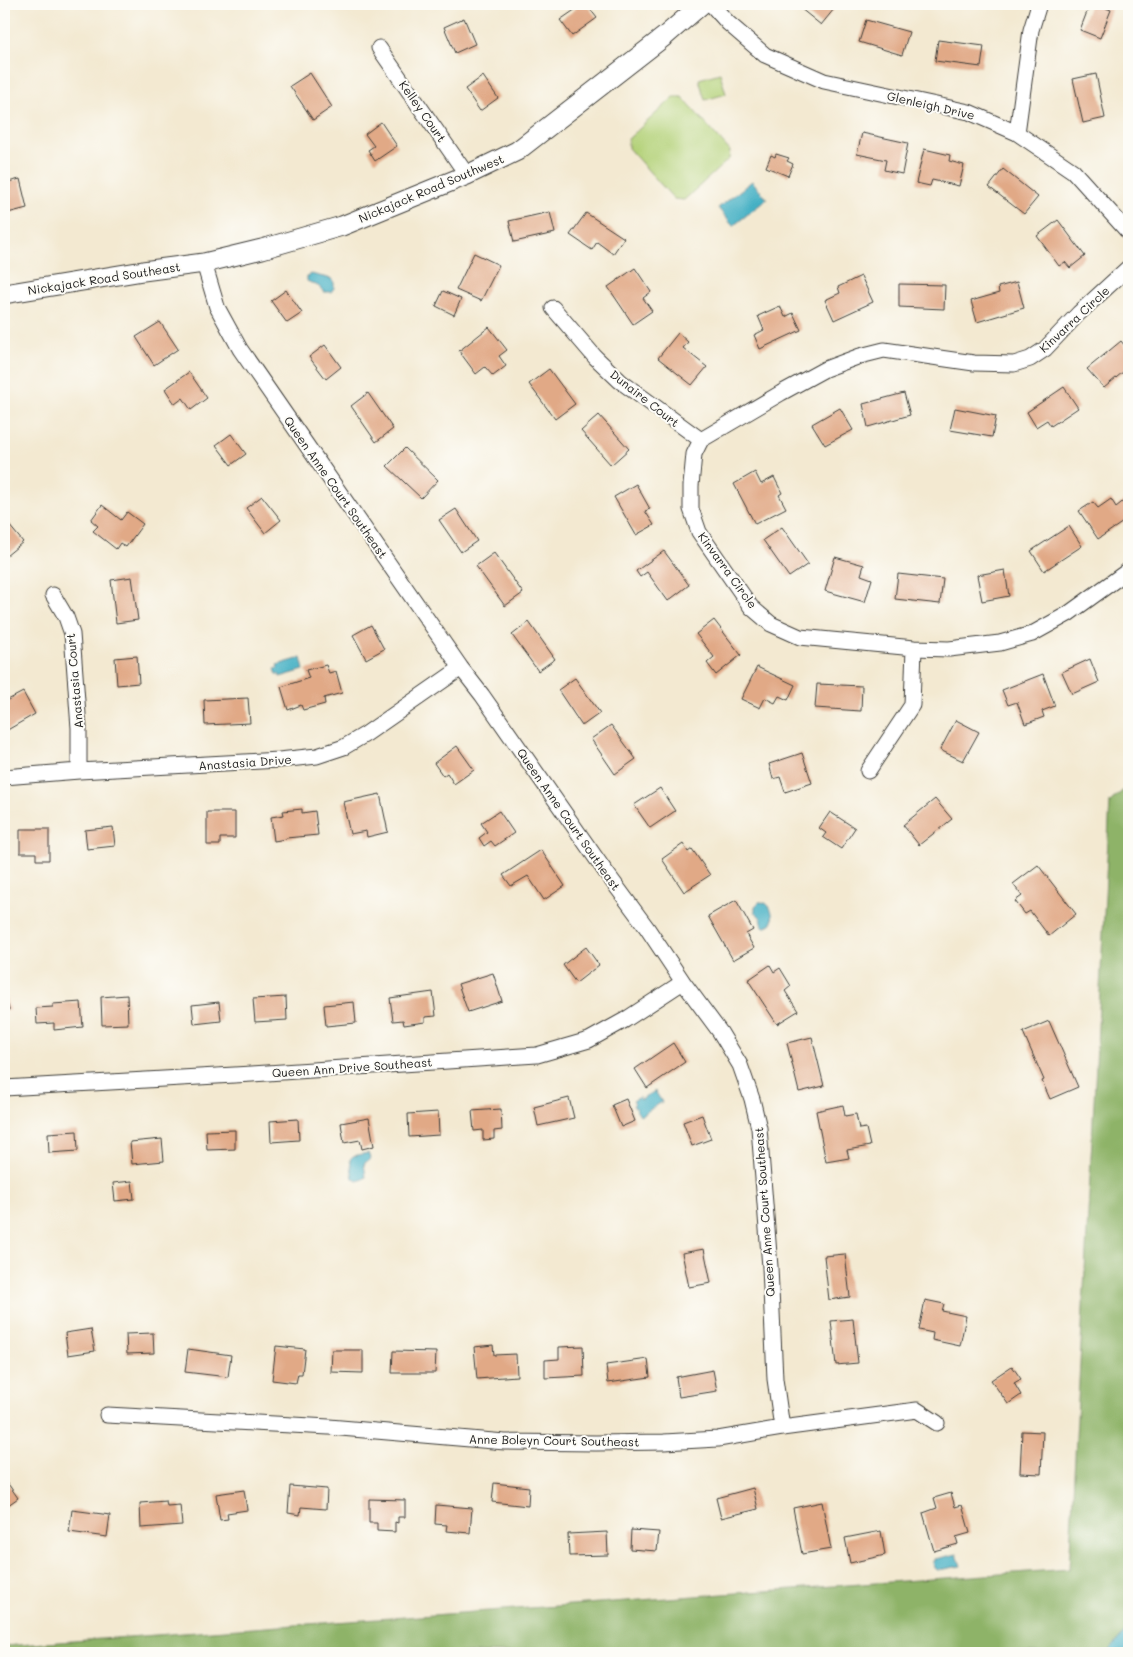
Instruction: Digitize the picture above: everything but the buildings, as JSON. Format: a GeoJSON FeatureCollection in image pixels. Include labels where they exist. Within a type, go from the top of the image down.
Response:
{"type":"FeatureCollection","features":[{"type":"Feature","properties":{"kind":"street","name":"Nickajack Road Southwest"},"geometry":{"type":"LineString","coordinates":[[204,263],[342,226],[467,175],[517,151],[665,36],[702,4]]}},
{"type":"Feature","properties":{"kind":"street","name":"Glenleigh Drive"},"geometry":{"type":"LineString","coordinates":[[711,4],[765,55],[824,81],[969,112],[1017,133],[1073,171],[1129,233]]}},
{"type":"Feature","properties":{"kind":"street"},"geometry":{"type":"LineString","coordinates":[[1017,133],[1031,30],[1039,4]]}},
{"type":"Feature","properties":{"kind":"street","name":"Kelley Court"},"geometry":{"type":"LineString","coordinates":[[379,48],[467,175]]}},
{"type":"Feature","properties":{"kind":"street","name":"Nickajack Road Southeast"},"geometry":{"type":"LineString","coordinates":[[4,294],[204,263]]}},
{"type":"Feature","properties":{"kind":"street","name":"Queen Anne Court Southeast"},"geometry":{"type":"LineString","coordinates":[[204,263],[217,307],[240,349],[461,668],[482,695],[605,871],[644,922],[683,982],[720,1032],[740,1065],[752,1099],[759,1128],[770,1267],[775,1379],[782,1428]]}},
{"type":"Feature","properties":{"kind":"street","name":"Kinvarra Circle"},"geometry":{"type":"LineString","coordinates":[[1129,267],[1079,312],[1045,349],[1030,359],[1014,364],[974,363],[884,350],[860,356],[825,369],[780,393],[701,440],[694,454],[691,486],[691,509],[699,532],[752,607],[771,624],[800,637],[914,648],[948,649],[1000,643],[1032,634],[1068,614],[1129,570]]}},
{"type":"Feature","properties":{"kind":"street","name":"Dunaire Court"},"geometry":{"type":"LineString","coordinates":[[553,308],[620,381],[701,440]]}},
{"type":"Feature","properties":{"kind":"street","name":"Anastasia Court"},"geometry":{"type":"LineString","coordinates":[[53,595],[66,617],[72,634],[79,728],[79,771]]}},
{"type":"Feature","properties":{"kind":"street"},"geometry":{"type":"LineString","coordinates":[[868,771],[912,705],[914,648]]}},
{"type":"Feature","properties":{"kind":"street","name":"Anastasia Drive"},"geometry":{"type":"LineString","coordinates":[[4,777],[317,756],[344,747],[366,734],[461,668]]}},
{"type":"Feature","properties":{"kind":"street","name":"Queen Ann Drive Southeast"},"geometry":{"type":"LineString","coordinates":[[4,1088],[537,1055],[589,1040],[625,1020],[683,982]]}},
{"type":"Feature","properties":{"kind":"street","name":"Anne Boleyn Court Southeast"},"geometry":{"type":"LineString","coordinates":[[106,1415],[329,1427],[505,1442],[664,1442],[718,1439],[782,1428],[918,1410],[937,1423]]}},
{"type":"Feature","properties":{"kind":"green space"},"geometry":{"type":"Polygon","coordinates":[[[720,73],[726,94],[705,100],[699,79],[720,73]]]}},
{"type":"Feature","properties":{"kind":"green space"},"geometry":{"type":"Polygon","coordinates":[[[674,97],[682,97],[730,151],[729,159],[684,200],[674,199],[628,148],[628,139],[674,97]]]}},
{"type":"Feature","properties":{"kind":"green space"},"geometry":{"type":"Polygon","coordinates":[[[1129,785],[1129,1653],[4,1653],[4,1646],[1069,1569],[1110,802],[1129,785]]]}},
{"type":"Feature","properties":{"kind":"water"},"geometry":{"type":"Polygon","coordinates":[[[752,181],[767,199],[733,226],[718,208],[752,181]]]}},
{"type":"Feature","properties":{"kind":"water"},"geometry":{"type":"Polygon","coordinates":[[[311,274],[332,279],[334,288],[331,292],[324,292],[318,286],[307,281],[307,277],[311,274]]]}},
{"type":"Feature","properties":{"kind":"water"},"geometry":{"type":"Polygon","coordinates":[[[301,658],[304,670],[280,677],[279,674],[277,675],[275,669],[278,668],[277,665],[301,658]]]}},
{"type":"Feature","properties":{"kind":"water"},"geometry":{"type":"Polygon","coordinates":[[[759,902],[766,903],[772,912],[772,923],[766,927],[763,927],[761,918],[755,912],[755,906],[759,902]]]}},
{"type":"Feature","properties":{"kind":"water"},"geometry":{"type":"Polygon","coordinates":[[[655,1091],[662,1102],[640,1116],[633,1105],[635,1103],[633,1101],[639,1097],[641,1100],[655,1091]]]}},
{"type":"Feature","properties":{"kind":"water"},"geometry":{"type":"Polygon","coordinates":[[[368,1153],[371,1159],[364,1163],[366,1177],[357,1181],[353,1178],[350,1159],[353,1156],[368,1153]]]}},
{"type":"Feature","properties":{"kind":"water"},"geometry":{"type":"Polygon","coordinates":[[[957,1554],[961,1566],[938,1570],[934,1568],[933,1562],[935,1559],[957,1554]]]}},
{"type":"Feature","properties":{"kind":"water"},"geometry":{"type":"Polygon","coordinates":[[[1129,1627],[1129,1653],[1108,1653],[1129,1627]]]}}]}
